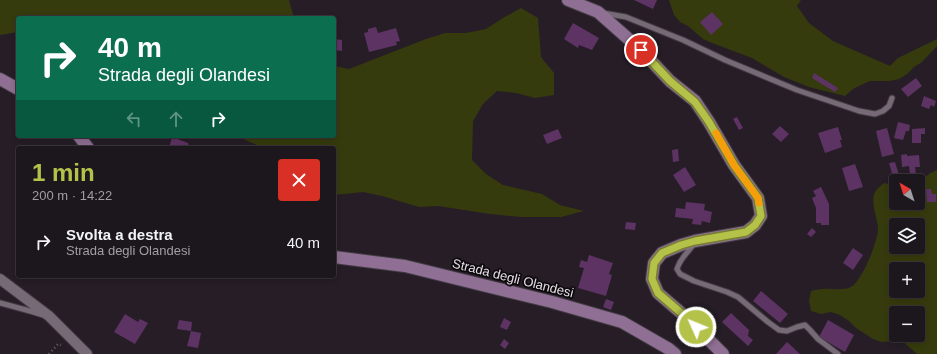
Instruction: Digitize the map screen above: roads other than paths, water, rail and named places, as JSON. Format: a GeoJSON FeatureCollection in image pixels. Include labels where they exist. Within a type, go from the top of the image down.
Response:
{"type":"FeatureCollection","features":[{"type":"Feature","properties":{"kind":"main road"},"geometry":{"type":"LineString","coordinates":[[568,0],[598,12],[641,50],[670,81],[695,102],[709,122],[734,165],[758,198],[761,216],[755,225],[746,232],[681,245],[662,253],[654,263],[652,279],[658,293],[687,318],[723,354]]}},
{"type":"Feature","properties":{"kind":"main road"},"geometry":{"type":"LineString","coordinates":[[0,80],[16,88]]}},
{"type":"Feature","properties":{"kind":"main road","name":"Strada degli Olandesi"},"geometry":{"type":"LineString","coordinates":[[336,257],[405,266],[552,302],[622,322],[675,354]]}},
{"type":"Feature","properties":{"kind":"street"},"geometry":{"type":"LineString","coordinates":[[0,279],[49,316],[87,354]]}},
{"type":"Feature","properties":{"kind":"lane"},"geometry":{"type":"LineString","coordinates":[[598,12],[626,17],[683,40],[725,60],[797,90],[859,111],[875,114],[883,111],[888,106],[892,98]]}},
{"type":"Feature","properties":{"kind":"lane"},"geometry":{"type":"LineString","coordinates":[[695,241],[679,263],[677,269],[680,274],[694,281],[738,296],[779,330],[787,331],[805,325],[818,339],[838,354]]}},
{"type":"Feature","properties":{"kind":"lane"},"geometry":{"type":"LineString","coordinates":[[0,303],[49,316]]}}]}
